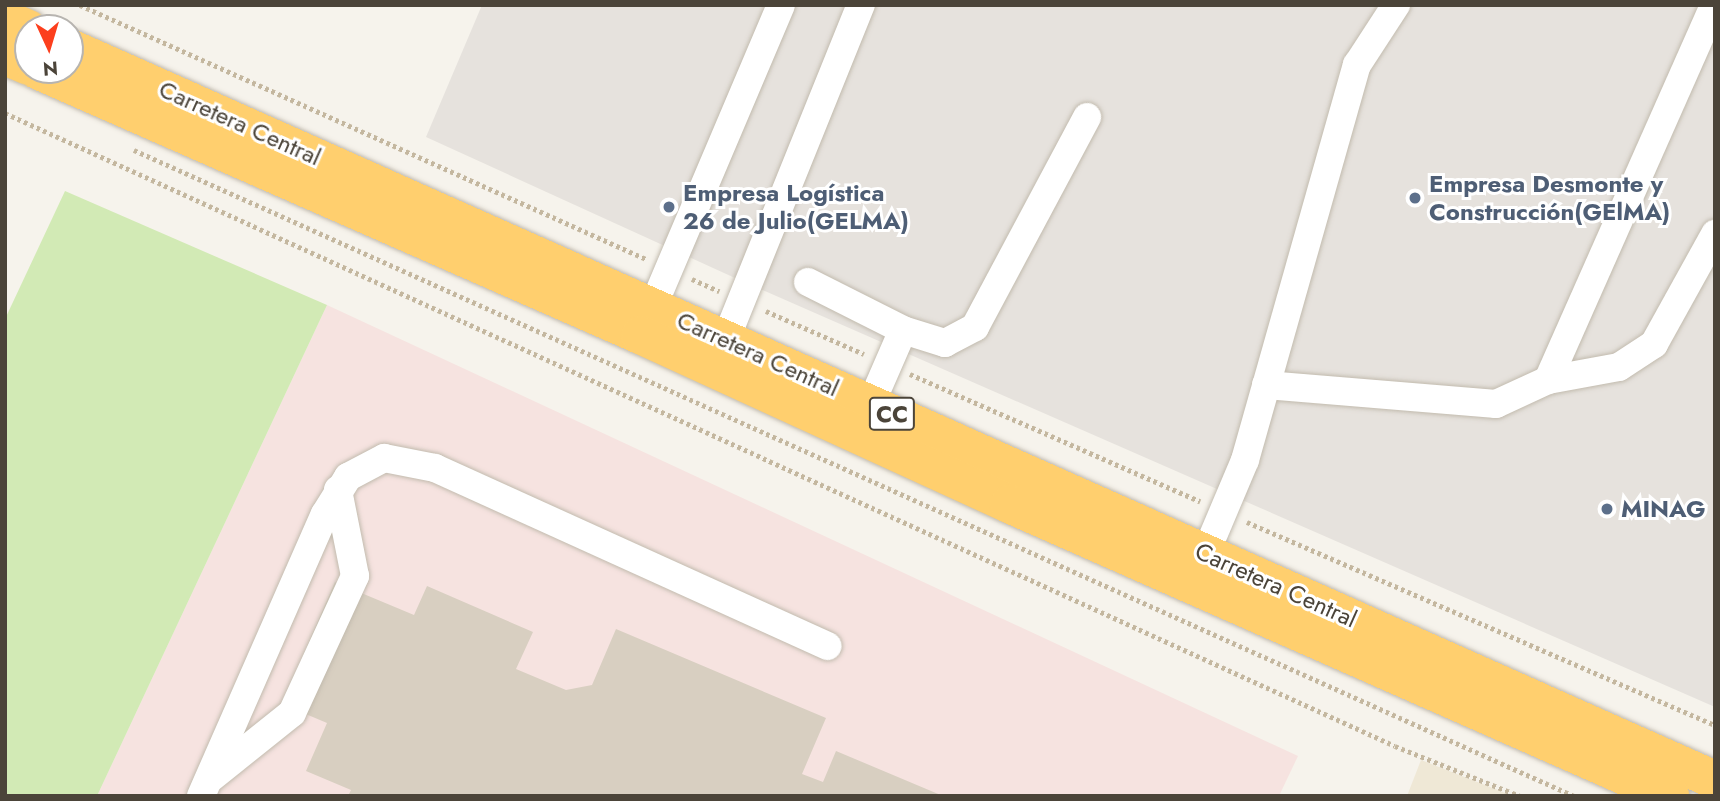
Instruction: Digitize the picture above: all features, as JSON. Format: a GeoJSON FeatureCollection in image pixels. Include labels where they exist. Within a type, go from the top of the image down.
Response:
{"type":"FeatureCollection","features":[{"type":"Feature","properties":{"kind":"highway","name":"Carretera Central"},"geometry":{"type":"LineString","coordinates":[[84,55],[647,321],[1199,570],[1670,796]]}},
{"type":"Feature","properties":{"kind":"highway","name":"Carretera Central"},"geometry":{"type":"LineString","coordinates":[[71,84],[647,321]]}},
{"type":"Feature","properties":{"kind":"highway","name":"Carretera Central"},"geometry":{"type":"LineString","coordinates":[[1199,570],[1713,783]]}},
{"type":"Feature","properties":{"kind":"lane"},"geometry":{"type":"LineString","coordinates":[[647,321],[781,5]]}},
{"type":"Feature","properties":{"kind":"lane"},"geometry":{"type":"LineString","coordinates":[[720,354],[861,5]]}},
{"type":"Feature","properties":{"kind":"lane"},"geometry":{"type":"LineString","coordinates":[[1199,570],[1245,460],[1357,65],[1396,5]]}},
{"type":"Feature","properties":{"kind":"lane"},"geometry":{"type":"LineString","coordinates":[[1548,380],[1714,5]]}},
{"type":"Feature","properties":{"kind":"lane"},"geometry":{"type":"LineString","coordinates":[[808,282],[903,330],[945,343],[975,327],[1087,117]]}},
{"type":"Feature","properties":{"kind":"lane"},"geometry":{"type":"LineString","coordinates":[[1266,385],[1496,404],[1548,380],[1619,367],[1654,344],[1715,234]]}},
{"type":"Feature","properties":{"kind":"lane"},"geometry":{"type":"LineString","coordinates":[[865,419],[903,330]]}},
{"type":"Feature","properties":{"kind":"lane"},"geometry":{"type":"LineString","coordinates":[[204,788],[338,490],[348,477],[384,458],[435,468],[828,646]]}},
{"type":"Feature","properties":{"kind":"lane"},"geometry":{"type":"LineString","coordinates":[[204,788],[292,713],[355,576],[338,490]]}},
{"type":"Feature","properties":{"kind":"path"},"geometry":{"type":"LineString","coordinates":[[5,113],[1395,746],[1520,796]]}},
{"type":"Feature","properties":{"kind":"path"},"geometry":{"type":"LineString","coordinates":[[133,150],[1574,796]]}},
{"type":"Feature","properties":{"kind":"shaded area"},"geometry":{"type":"Polygon","coordinates":[[[482,5],[1715,5],[1715,707],[735,278],[426,137],[482,5]]]}},
{"type":"Feature","properties":{"kind":"shaded area"},"geometry":{"type":"Polygon","coordinates":[[[327,305],[1298,756],[1279,796],[97,796],[327,305]]]}},
{"type":"Feature","properties":{"kind":"shaded area"},"geometry":{"type":"Polygon","coordinates":[[[1421,760],[1513,796],[1407,796],[1421,760]]]}},
{"type":"Feature","properties":{"kind":"green space"},"geometry":{"type":"Polygon","coordinates":[[[65,191],[327,305],[97,796],[5,796],[5,319],[65,191]]]}},
{"type":"Feature","properties":{"kind":"building"},"geometry":{"type":"Polygon","coordinates":[[[335,582],[414,615],[427,586],[533,632],[516,669],[566,690],[592,685],[616,629],[826,718],[802,774],[823,782],[836,751],[943,796],[348,796],[351,790],[306,771],[327,723],[282,704],[335,582]]]}},
{"type":"Feature","properties":{"kind":"place","name":"Empresa Desmonte y Construcción(GElMA)"},"geometry":{"type":"Point","coordinates":[1415,198]}},
{"type":"Feature","properties":{"kind":"place","name":"Empresa Logística 26 de Julio(GELMA)"},"geometry":{"type":"Point","coordinates":[669,207]}},
{"type":"Feature","properties":{"kind":"place","name":"MINAG"},"geometry":{"type":"Point","coordinates":[1607,509]}}]}
